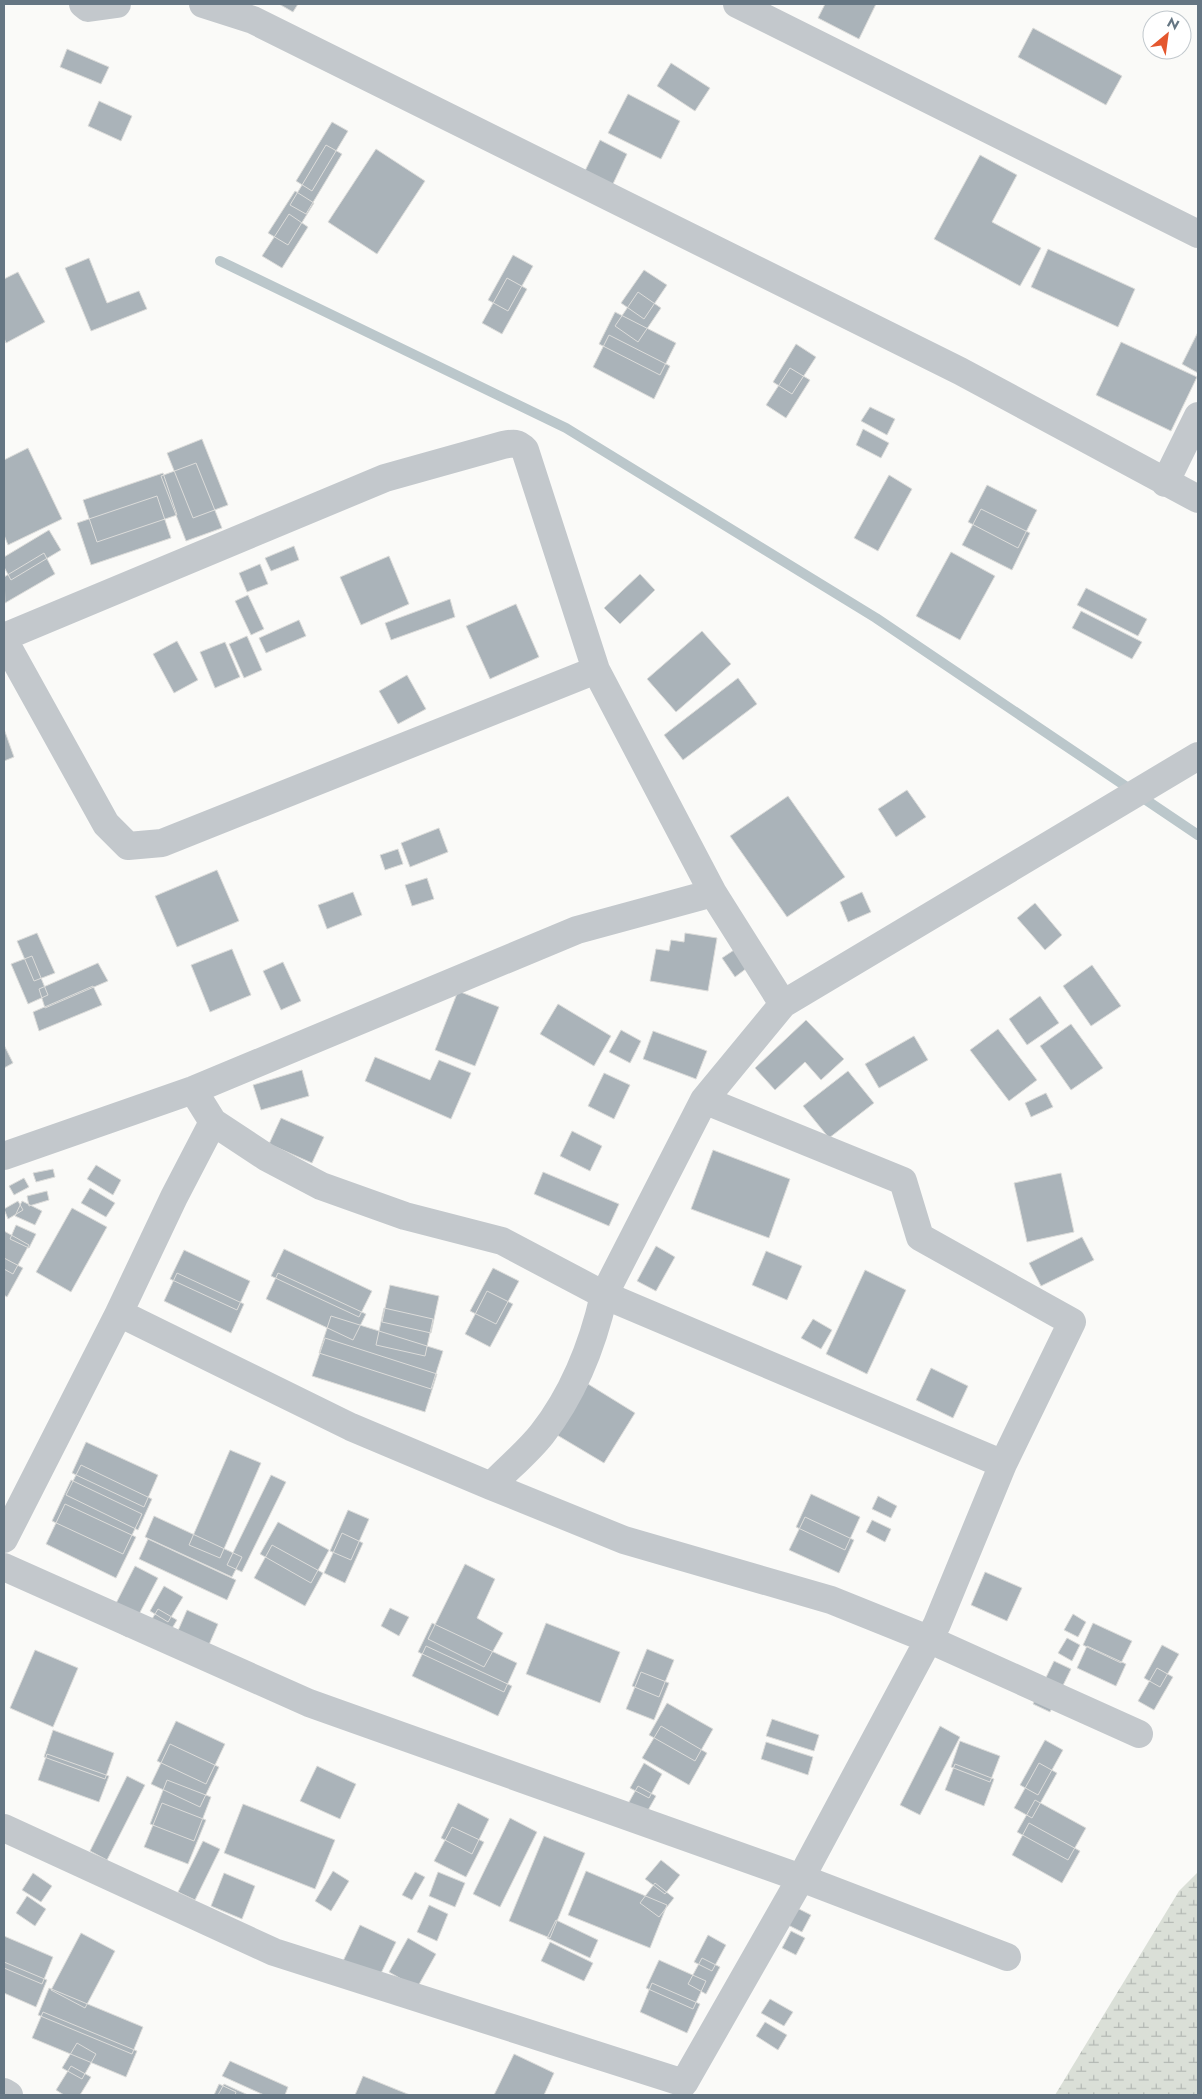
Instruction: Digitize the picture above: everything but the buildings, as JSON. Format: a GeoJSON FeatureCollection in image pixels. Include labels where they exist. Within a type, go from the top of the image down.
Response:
{"type":"FeatureCollection","features":[{"type":"Feature","properties":{"kind":"street"},"geometry":{"type":"LineString","coordinates":[[87,5],[117,4]]}},
{"type":"Feature","properties":{"kind":"street"},"geometry":{"type":"LineString","coordinates":[[203,4],[253,20],[934,358],[1198,499]]}},
{"type":"Feature","properties":{"kind":"street"},"geometry":{"type":"LineString","coordinates":[[737,4],[1198,234]]}},
{"type":"Feature","properties":{"kind":"street"},"geometry":{"type":"LineString","coordinates":[[1165,483],[1198,416]]}},
{"type":"Feature","properties":{"kind":"street"},"geometry":{"type":"LineString","coordinates":[[596,670],[162,843],[128,846],[106,824],[4,638],[385,478],[513,443],[520,444],[526,450],[596,670],[713,893],[783,1004]]}},
{"type":"Feature","properties":{"kind":"street"},"geometry":{"type":"LineString","coordinates":[[491,1486],[541,1435],[566,1398],[596,1327],[604,1295],[704,1100],[783,1004],[1198,756]]}},
{"type":"Feature","properties":{"kind":"street"},"geometry":{"type":"LineString","coordinates":[[4,1156],[193,1090],[577,930],[713,893]]}},
{"type":"Feature","properties":{"kind":"street"},"geometry":{"type":"LineString","coordinates":[[193,1090],[213,1122],[266,1158],[321,1186],[405,1216],[502,1241],[604,1295],[1003,1464]]}},
{"type":"Feature","properties":{"kind":"street"},"geometry":{"type":"LineString","coordinates":[[4,1828],[274,1952],[681,2089],[801,1878],[936,1624],[1003,1464],[1072,1322],[920,1237],[903,1181],[704,1100]]}},
{"type":"Feature","properties":{"kind":"street"},"geometry":{"type":"LineString","coordinates":[[4,1539],[119,1313],[174,1197],[213,1122]]}},
{"type":"Feature","properties":{"kind":"street"},"geometry":{"type":"LineString","coordinates":[[119,1313],[351,1427],[491,1486],[624,1540],[831,1600],[928,1639],[1139,1734]]}},
{"type":"Feature","properties":{"kind":"street"},"geometry":{"type":"LineString","coordinates":[[4,1567],[309,1703],[801,1878],[1007,1957]]}},
{"type":"Feature","properties":{"kind":"street"},"geometry":{"type":"LineString","coordinates":[[4,2092],[10,2095]]}},
{"type":"Feature","properties":{"kind":"green space"},"geometry":{"type":"Polygon","coordinates":[[[1198,1872],[1198,2095],[1055,2095],[1179,1891],[1198,1872]]]}},
{"type":"Feature","properties":{"kind":"waterway"},"geometry":{"type":"LineString","coordinates":[[220,261],[566,428],[876,618],[1198,835]]}}]}
